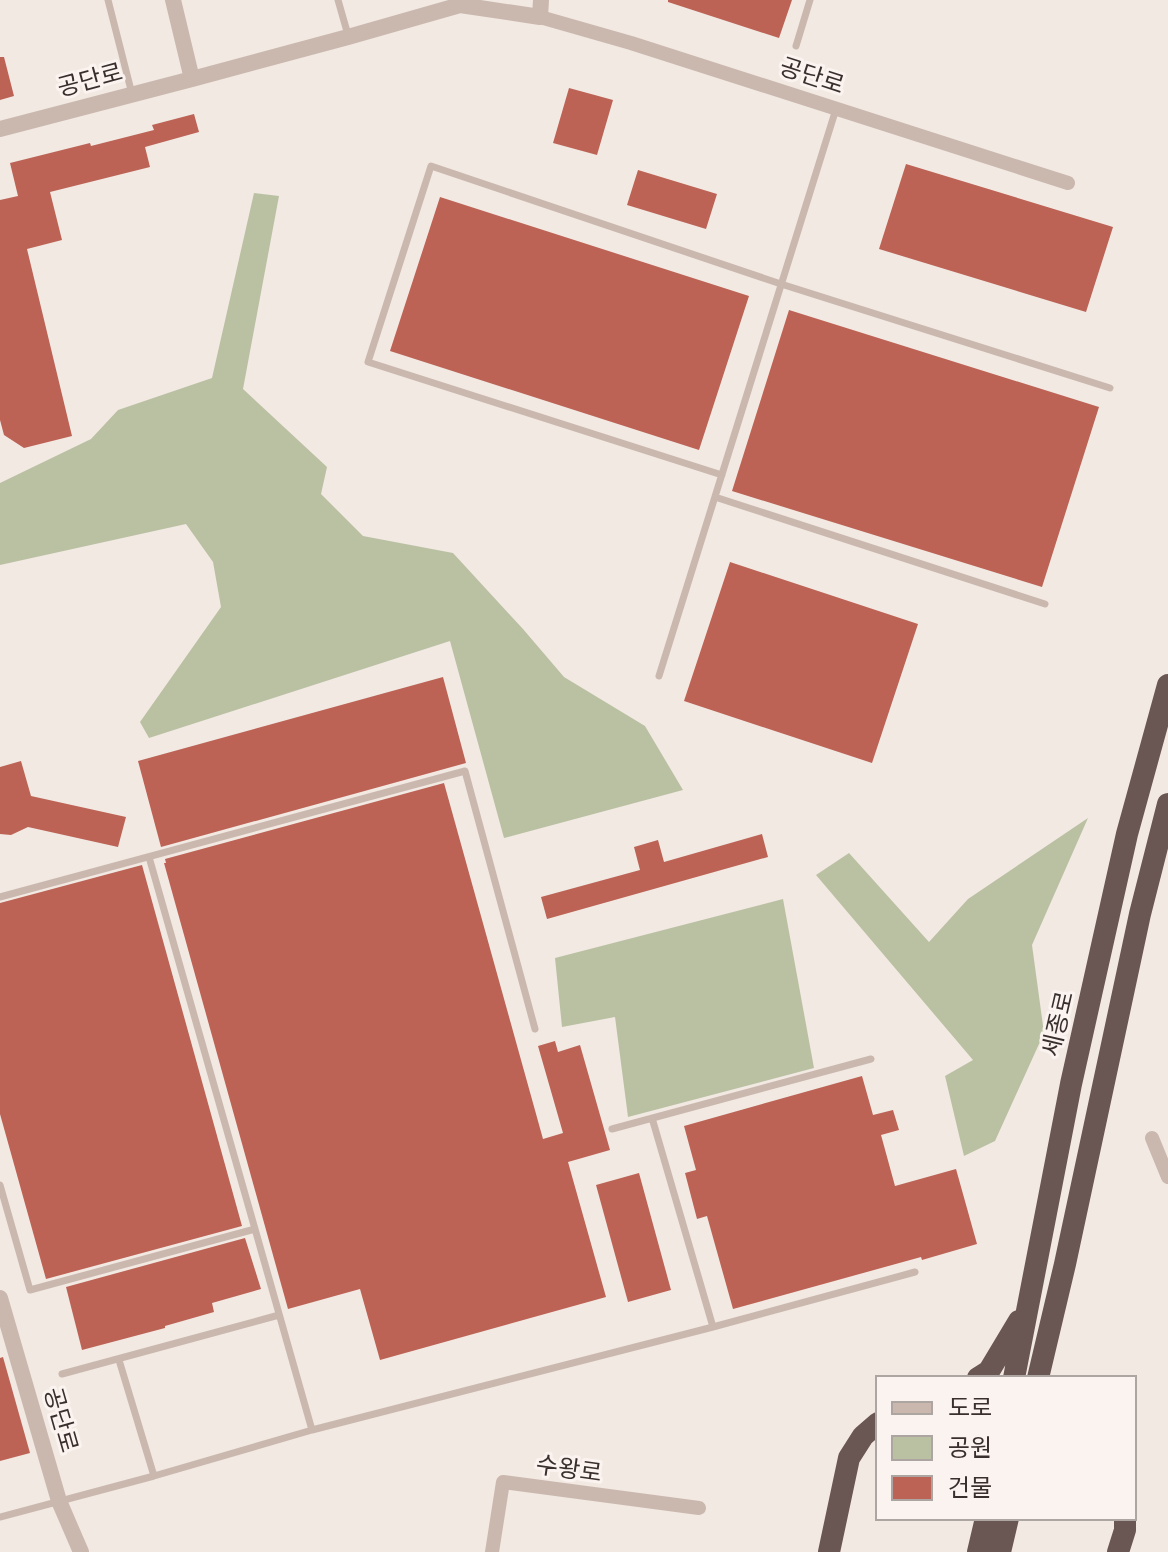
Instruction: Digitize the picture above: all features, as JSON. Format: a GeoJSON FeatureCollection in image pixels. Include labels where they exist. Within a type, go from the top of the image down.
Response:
{"type":"FeatureCollection","features":[{"type":"Feature","properties":{"kind":"highway","name":"세종로"},"geometry":{"type":"LineString","coordinates":[[1014,1376],[1071,1084],[1127,834],[1168,685]]}},
{"type":"Feature","properties":{"kind":"highway"},"geometry":{"type":"LineString","coordinates":[[1038,1376],[1140,914],[1168,804]]}},
{"type":"Feature","properties":{"kind":"highway"},"geometry":{"type":"LineString","coordinates":[[1055,1303],[1053,1361],[1057,1376]]}},
{"type":"Feature","properties":{"kind":"highway"},"geometry":{"type":"LineString","coordinates":[[981,1376],[989,1371],[1028,1306]]}},
{"type":"Feature","properties":{"kind":"highway"},"geometry":{"type":"LineString","coordinates":[[829,1552],[849,1458],[863,1436],[876,1425]]}},
{"type":"Feature","properties":{"kind":"highway"},"geometry":{"type":"LineString","coordinates":[[978,1552],[986,1520]]}},
{"type":"Feature","properties":{"kind":"highway"},"geometry":{"type":"LineString","coordinates":[[1000,1552],[1008,1520]]}},
{"type":"Feature","properties":{"kind":"highway"},"geometry":{"type":"LineString","coordinates":[[1118,1552],[1125,1520]]}},
{"type":"Feature","properties":{"kind":"street"},"geometry":{"type":"LineString","coordinates":[[173,0],[192,79]]}},
{"type":"Feature","properties":{"kind":"street","name":"공단로"},"geometry":{"type":"LineString","coordinates":[[0,129],[460,5],[541,8],[631,43],[1068,183]]}},
{"type":"Feature","properties":{"kind":"street"},"geometry":{"type":"LineString","coordinates":[[1152,1138],[1168,1177]]}},
{"type":"Feature","properties":{"kind":"street","name":"공단로"},"geometry":{"type":"LineString","coordinates":[[0,1298],[59,1501],[81,1552]]}},
{"type":"Feature","properties":{"kind":"street","name":"수왕로"},"geometry":{"type":"LineString","coordinates":[[492,1552],[503,1482],[699,1508]]}},
{"type":"Feature","properties":{"kind":"lane"},"geometry":{"type":"LineString","coordinates":[[108,0],[132,94]]}},
{"type":"Feature","properties":{"kind":"lane"},"geometry":{"type":"LineString","coordinates":[[338,0],[348,37]]}},
{"type":"Feature","properties":{"kind":"lane"},"geometry":{"type":"LineString","coordinates":[[796,46],[810,0]]}},
{"type":"Feature","properties":{"kind":"lane"},"geometry":{"type":"LineString","coordinates":[[659,676],[836,109]]}},
{"type":"Feature","properties":{"kind":"lane"},"geometry":{"type":"LineString","coordinates":[[722,475],[368,362],[431,166],[781,284],[1110,388]]}},
{"type":"Feature","properties":{"kind":"lane"},"geometry":{"type":"LineString","coordinates":[[715,497],[1045,604]]}},
{"type":"Feature","properties":{"kind":"lane"},"geometry":{"type":"LineString","coordinates":[[0,897],[465,771],[535,1029]]}},
{"type":"Feature","properties":{"kind":"lane"},"geometry":{"type":"LineString","coordinates":[[149,857],[312,1430]]}},
{"type":"Feature","properties":{"kind":"lane"},"geometry":{"type":"LineString","coordinates":[[612,1129],[871,1059]]}},
{"type":"Feature","properties":{"kind":"lane"},"geometry":{"type":"LineString","coordinates":[[652,1118],[713,1327]]}},
{"type":"Feature","properties":{"kind":"lane"},"geometry":{"type":"LineString","coordinates":[[0,1185],[30,1290],[255,1229]]}},
{"type":"Feature","properties":{"kind":"lane"},"geometry":{"type":"LineString","coordinates":[[0,1517],[312,1430],[915,1272]]}},
{"type":"Feature","properties":{"kind":"lane"},"geometry":{"type":"LineString","coordinates":[[62,1374],[279,1315]]}},
{"type":"Feature","properties":{"kind":"lane"},"geometry":{"type":"LineString","coordinates":[[119,1360],[154,1476]]}},
{"type":"Feature","properties":{"kind":"green space"},"geometry":{"type":"Polygon","coordinates":[[[254,193],[279,196],[243,389],[327,467],[321,494],[363,536],[453,553],[564,677],[645,726],[683,790],[504,838],[450,641],[149,738],[140,722],[221,607],[213,562],[186,524],[0,565],[0,483],[91,439],[118,410],[212,378],[254,193]]]}},
{"type":"Feature","properties":{"kind":"green space"},"geometry":{"type":"Polygon","coordinates":[[[1088,818],[1032,945],[1044,1033],[995,1141],[964,1156],[945,1076],[973,1060],[816,875],[849,853],[929,942],[968,899],[1088,818]]]}},
{"type":"Feature","properties":{"kind":"green space"},"geometry":{"type":"Polygon","coordinates":[[[783,899],[814,1068],[628,1117],[615,1017],[562,1027],[555,958],[783,899]]]}},
{"type":"Feature","properties":{"kind":"building"},"geometry":{"type":"Polygon","coordinates":[[[668,0],[792,0],[779,38],[668,0]]]}},
{"type":"Feature","properties":{"kind":"building"},"geometry":{"type":"Polygon","coordinates":[[[0,57],[4,57],[14,96],[0,100],[0,57]]]}},
{"type":"Feature","properties":{"kind":"building"},"geometry":{"type":"Polygon","coordinates":[[[569,88],[613,100],[597,155],[553,143],[569,88]]]}},
{"type":"Feature","properties":{"kind":"building"},"geometry":{"type":"Polygon","coordinates":[[[194,114],[199,132],[145,147],[150,167],[50,192],[62,240],[27,249],[72,436],[24,448],[4,435],[0,420],[0,200],[18,196],[10,163],[154,130],[152,125],[194,114]]]}},
{"type":"Feature","properties":{"kind":"building"},"geometry":{"type":"Polygon","coordinates":[[[906,164],[1113,227],[1086,312],[879,249],[906,164]]]}},
{"type":"Feature","properties":{"kind":"building"},"geometry":{"type":"Polygon","coordinates":[[[638,170],[717,194],[706,229],[627,205],[638,170]]]}},
{"type":"Feature","properties":{"kind":"building"},"geometry":{"type":"Polygon","coordinates":[[[440,197],[749,296],[699,450],[390,351],[440,197]]]}},
{"type":"Feature","properties":{"kind":"building"},"geometry":{"type":"Polygon","coordinates":[[[789,310],[1099,407],[1042,587],[732,491],[789,310]]]}},
{"type":"Feature","properties":{"kind":"building"},"geometry":{"type":"Polygon","coordinates":[[[730,562],[918,624],[872,763],[684,701],[730,562]]]}},
{"type":"Feature","properties":{"kind":"building"},"geometry":{"type":"Polygon","coordinates":[[[443,677],[466,763],[161,847],[138,761],[443,677]]]}},
{"type":"Feature","properties":{"kind":"building"},"geometry":{"type":"Polygon","coordinates":[[[21,761],[31,796],[126,817],[118,847],[28,827],[11,835],[0,834],[0,767],[21,761]]]}},
{"type":"Feature","properties":{"kind":"building"},"geometry":{"type":"Polygon","coordinates":[[[444,783],[543,1139],[563,1133],[538,1046],[555,1041],[558,1052],[580,1045],[610,1150],[568,1162],[606,1297],[380,1360],[360,1289],[288,1309],[164,863],[165,859],[444,783]]]}},
{"type":"Feature","properties":{"kind":"building"},"geometry":{"type":"Polygon","coordinates":[[[762,834],[768,857],[547,919],[541,897],[640,870],[634,847],[658,840],[664,862],[762,834]]]}},
{"type":"Feature","properties":{"kind":"building"},"geometry":{"type":"Polygon","coordinates":[[[142,865],[242,1226],[46,1279],[0,1114],[0,903],[142,865]]]}},
{"type":"Feature","properties":{"kind":"building"},"geometry":{"type":"Polygon","coordinates":[[[862,1076],[873,1115],[893,1110],[899,1130],[881,1135],[895,1186],[956,1169],[977,1244],[733,1309],[707,1216],[697,1219],[685,1173],[696,1170],[684,1126],[862,1076]]]}},
{"type":"Feature","properties":{"kind":"building"},"geometry":{"type":"Polygon","coordinates":[[[639,1173],[671,1290],[628,1302],[596,1185],[639,1173]]]}},
{"type":"Feature","properties":{"kind":"building"},"geometry":{"type":"Polygon","coordinates":[[[245,1238],[261,1289],[212,1303],[214,1312],[82,1350],[66,1287],[245,1238]]]}},
{"type":"Feature","properties":{"kind":"building"},"geometry":{"type":"Polygon","coordinates":[[[3,1357],[30,1453],[0,1461],[0,1358],[3,1357]]]}}]}
